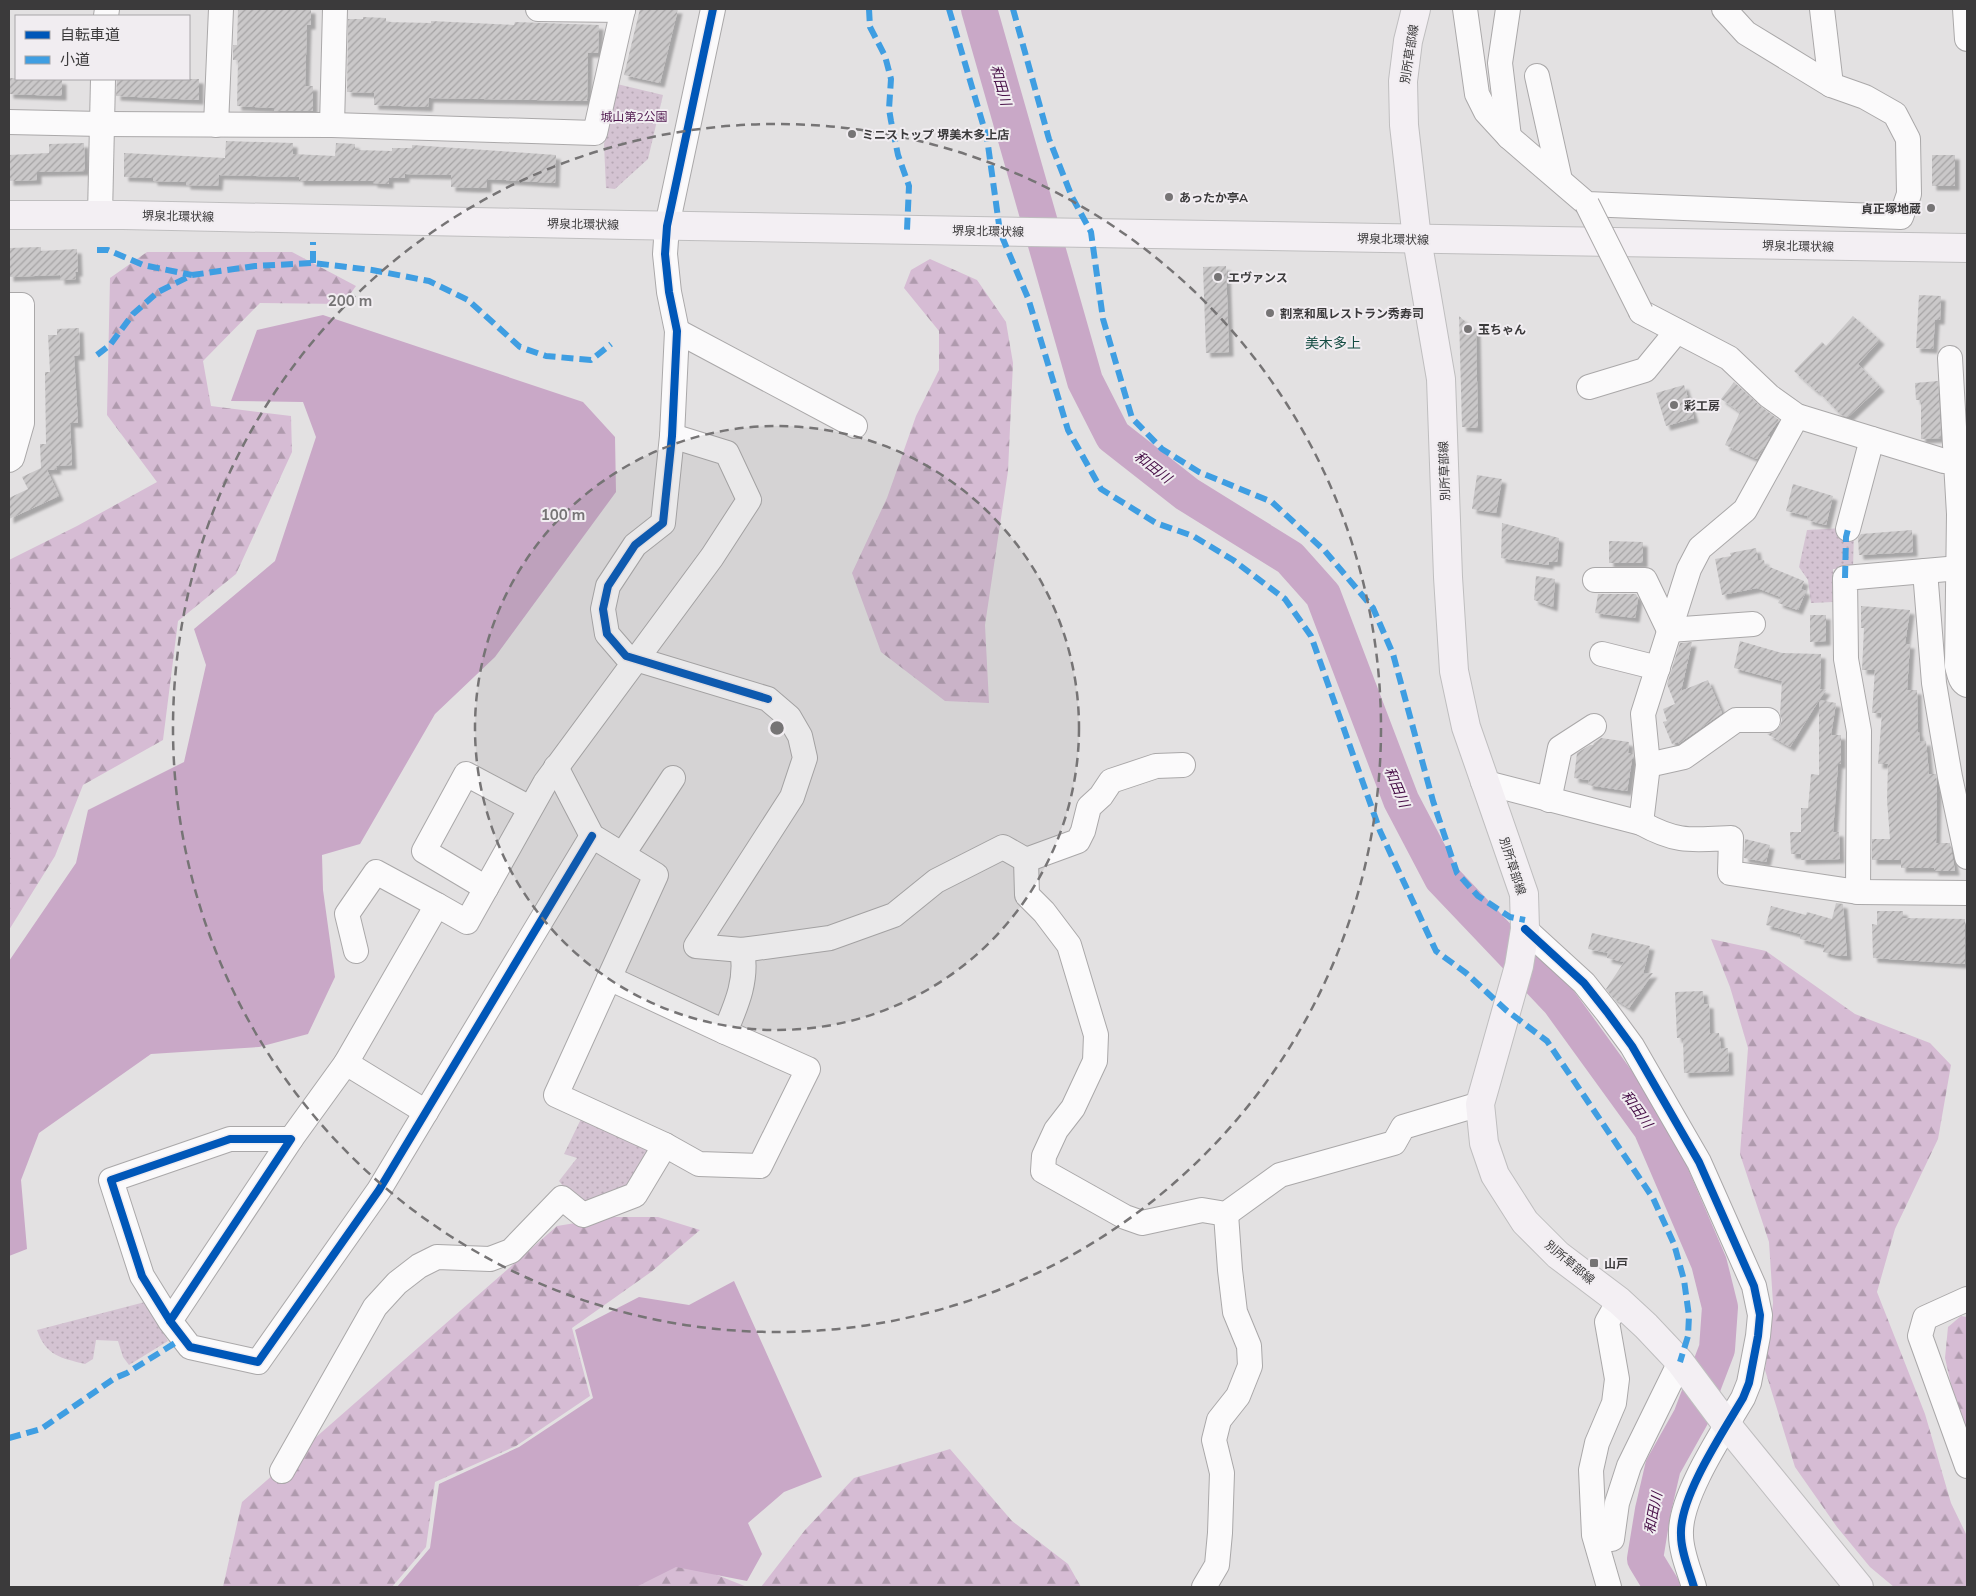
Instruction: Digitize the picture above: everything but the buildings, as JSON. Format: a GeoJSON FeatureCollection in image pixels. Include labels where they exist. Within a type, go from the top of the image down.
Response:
{"type":"FeatureCollection","features":[{"type":"Feature","properties":{"kind":"main road","name":"別所草部線"},"geometry":{"type":"LineString","coordinates":[[1416,9],[1408,41],[1403,80],[1404,124],[1417,239],[1441,380],[1448,577],[1454,671],[1466,727],[1483,782],[1524,894],[1524,934],[1519,966],[1480,1104],[1484,1143],[1495,1175],[1525,1222],[1558,1254],[1619,1301],[1646,1326],[1682,1365],[1725,1423],[1859,1587]]}},
{"type":"Feature","properties":{"kind":"main road","name":"堺泉北環状線"},"geometry":{"type":"LineString","coordinates":[[9,215],[100,215],[1967,248]]}},
{"type":"Feature","properties":{"kind":"street"},"geometry":{"type":"LineString","coordinates":[[216,125],[222,9]]}},
{"type":"Feature","properties":{"kind":"street"},"geometry":{"type":"LineString","coordinates":[[332,125],[335,9]]}},
{"type":"Feature","properties":{"kind":"street"},"geometry":{"type":"LineString","coordinates":[[9,122],[332,125],[594,133],[623,9],[538,9]]}},
{"type":"Feature","properties":{"kind":"street"},"geometry":{"type":"LineString","coordinates":[[713,9],[667,226],[666,264],[669,292],[677,330],[672,436],[663,523],[635,545],[608,586],[602,609],[607,634],[626,656],[768,698],[789,718],[800,736],[805,758],[792,797],[696,946],[742,950],[830,938],[894,915],[936,881],[1003,847],[1026,860],[1078,841],[1083,831],[1089,807],[1101,796],[1111,781],[1156,766],[1183,765]]}},
{"type":"Feature","properties":{"kind":"street"},"geometry":{"type":"LineString","coordinates":[[1465,9],[1478,94],[1486,112],[1509,137],[1587,204],[1641,312],[1729,358],[1769,396],[1798,416],[1944,461],[1961,462]]}},
{"type":"Feature","properties":{"kind":"street"},"geometry":{"type":"LineString","coordinates":[[1508,9],[1500,63],[1509,137]]}},
{"type":"Feature","properties":{"kind":"street"},"geometry":{"type":"LineString","coordinates":[[1587,204],[1901,217],[1909,194],[1908,139],[1894,114],[1865,97],[1831,85],[1746,33],[1724,9]]}},
{"type":"Feature","properties":{"kind":"street"},"geometry":{"type":"LineString","coordinates":[[1822,9],[1831,85]]}},
{"type":"Feature","properties":{"kind":"street"},"geometry":{"type":"LineString","coordinates":[[1964,9],[1967,39]]}},
{"type":"Feature","properties":{"kind":"street"},"geometry":{"type":"LineString","coordinates":[[1537,76],[1560,180]]}},
{"type":"Feature","properties":{"kind":"street"},"geometry":{"type":"LineString","coordinates":[[100,215],[103,80]]}},
{"type":"Feature","properties":{"kind":"street"},"geometry":{"type":"LineString","coordinates":[[9,305],[22,305],[16,423],[12,458],[9,460]]}},
{"type":"Feature","properties":{"kind":"street"},"geometry":{"type":"LineString","coordinates":[[677,330],[855,426]]}},
{"type":"Feature","properties":{"kind":"street"},"geometry":{"type":"LineString","coordinates":[[1590,387],[1645,370],[1677,331]]}},
{"type":"Feature","properties":{"kind":"street"},"geometry":{"type":"LineString","coordinates":[[1950,358],[1961,462],[1957,666],[1959,675],[1967,685]]}},
{"type":"Feature","properties":{"kind":"street"},"geometry":{"type":"LineString","coordinates":[[1641,823],[1648,765],[1644,714],[1689,569],[1700,548],[1745,510],[1798,416]]}},
{"type":"Feature","properties":{"kind":"street"},"geometry":{"type":"LineString","coordinates":[[356,952],[347,914],[376,872],[467,922],[545,783],[712,557],[749,500],[726,453],[672,436]]}},
{"type":"Feature","properties":{"kind":"street"},"geometry":{"type":"LineString","coordinates":[[1848,529],[1872,439]]}},
{"type":"Feature","properties":{"kind":"street"},"geometry":{"type":"LineString","coordinates":[[1858,892],[1859,731],[1846,659],[1845,578],[1958,568]]}},
{"type":"Feature","properties":{"kind":"street"},"geometry":{"type":"LineString","coordinates":[[1925,571],[1934,683],[1950,777],[1967,857]]}},
{"type":"Feature","properties":{"kind":"street"},"geometry":{"type":"LineString","coordinates":[[1595,580],[1645,580],[1670,630]]}},
{"type":"Feature","properties":{"kind":"street"},"geometry":{"type":"LineString","coordinates":[[1670,630],[1753,624]]}},
{"type":"Feature","properties":{"kind":"street"},"geometry":{"type":"LineString","coordinates":[[1602,654],[1658,668]]}},
{"type":"Feature","properties":{"kind":"street"},"geometry":{"type":"LineString","coordinates":[[1648,765],[1684,757],[1736,720],[1768,720]]}},
{"type":"Feature","properties":{"kind":"street"},"geometry":{"type":"LineString","coordinates":[[1549,800],[1560,748],[1594,726]]}},
{"type":"Feature","properties":{"kind":"street"},"geometry":{"type":"LineString","coordinates":[[556,767],[592,836],[656,875],[609,978],[556,1095],[664,1145],[699,1164],[760,1166],[808,1069],[609,978]]}},
{"type":"Feature","properties":{"kind":"street"},"geometry":{"type":"LineString","coordinates":[[486,888],[424,851],[466,774],[530,808]]}},
{"type":"Feature","properties":{"kind":"street"},"geometry":{"type":"LineString","coordinates":[[623,854],[674,778]]}},
{"type":"Feature","properties":{"kind":"street"},"geometry":{"type":"LineString","coordinates":[[1483,782],[1641,823],[1661,834],[1683,840],[1731,838],[1730,873],[1858,892],[1967,893]]}},
{"type":"Feature","properties":{"kind":"street"},"geometry":{"type":"LineString","coordinates":[[291,1138],[230,1139],[111,1180],[142,1276],[170,1321],[190,1347],[258,1362],[379,1190],[592,836]]}},
{"type":"Feature","properties":{"kind":"street"},"geometry":{"type":"LineString","coordinates":[[1026,860],[1027,895],[1044,912],[1069,946],[1096,1035],[1095,1061],[1073,1108],[1056,1130],[1044,1156],[1044,1171],[1125,1217],[1142,1223],[1202,1210],[1226,1214],[1280,1174],[1394,1143],[1403,1127],[1480,1104]]}},
{"type":"Feature","properties":{"kind":"street"},"geometry":{"type":"LineString","coordinates":[[170,1321],[291,1138],[346,1063],[438,905]]}},
{"type":"Feature","properties":{"kind":"street"},"geometry":{"type":"LineString","coordinates":[[1524,934],[1584,983],[1632,1046],[1699,1162],[1754,1286],[1760,1315],[1749,1383],[1743,1398],[1725,1423],[1688,1495],[1681,1521],[1682,1546],[1694,1587]]}},
{"type":"Feature","properties":{"kind":"street"},"geometry":{"type":"LineString","coordinates":[[725,1032],[742,993],[744,959],[742,950]]}},
{"type":"Feature","properties":{"kind":"street"},"geometry":{"type":"LineString","coordinates":[[346,1063],[426,1112]]}},
{"type":"Feature","properties":{"kind":"street"},"geometry":{"type":"LineString","coordinates":[[282,1471],[376,1307],[398,1283],[419,1266],[437,1257],[490,1259],[511,1251],[562,1198],[583,1215],[635,1195],[664,1145]]}},
{"type":"Feature","properties":{"kind":"street"},"geometry":{"type":"LineString","coordinates":[[1204,1587],[1217,1565],[1220,1533],[1222,1472],[1214,1440],[1220,1420],[1238,1396],[1250,1366],[1249,1346],[1235,1312],[1226,1214]]}},
{"type":"Feature","properties":{"kind":"street"},"geometry":{"type":"LineString","coordinates":[[1967,1298],[1925,1318],[1920,1336],[1967,1466]]}},
{"type":"Feature","properties":{"kind":"street"},"geometry":{"type":"LineString","coordinates":[[1609,1587],[1594,1535],[1591,1470],[1597,1443],[1614,1403],[1617,1379],[1607,1322],[1619,1301]]}},
{"type":"Feature","properties":{"kind":"street"},"geometry":{"type":"LineString","coordinates":[[1612,1539],[1617,1503],[1629,1466],[1682,1365]]}},
{"type":"Feature","properties":{"kind":"green space","name":"城山第2公園"},"geometry":{"type":"Polygon","coordinates":[[[617,84],[663,95],[648,159],[615,189],[606,188],[604,144],[617,84]]]}},
{"type":"Feature","properties":{"kind":"green space"},"geometry":{"type":"Polygon","coordinates":[[[147,252],[292,252],[356,286],[343,304],[260,303],[203,361],[211,406],[291,416],[292,452],[236,574],[178,621],[163,740],[83,785],[55,856],[9,930],[9,560],[77,526],[157,482],[107,415],[110,278],[147,252]]]}},
{"type":"Feature","properties":{"kind":"green space"},"geometry":{"type":"Polygon","coordinates":[[[930,259],[977,280],[1006,322],[1013,363],[1008,471],[985,625],[989,703],[945,701],[881,652],[852,573],[887,498],[916,416],[939,370],[939,331],[904,288],[911,270],[930,259]]]}},
{"type":"Feature","properties":{"kind":"green space"},"geometry":{"type":"Polygon","coordinates":[[[1844,528],[1854,531],[1853,569],[1833,569],[1833,602],[1811,603],[1808,580],[1799,567],[1807,530],[1844,528]]]}},
{"type":"Feature","properties":{"kind":"green space"},"geometry":{"type":"Polygon","coordinates":[[[1711,939],[1766,951],[1855,1014],[1930,1043],[1951,1065],[1938,1139],[1895,1229],[1877,1292],[1925,1414],[1951,1503],[1967,1536],[1967,1587],[1894,1587],[1870,1567],[1837,1527],[1795,1467],[1765,1370],[1773,1303],[1769,1242],[1740,1154],[1748,1048],[1730,987],[1711,939]]]}},
{"type":"Feature","properties":{"kind":"green space"},"geometry":{"type":"Polygon","coordinates":[[[581,1119],[650,1151],[633,1185],[577,1204],[559,1181],[577,1158],[564,1154],[581,1119]]]}},
{"type":"Feature","properties":{"kind":"green space"},"geometry":{"type":"Polygon","coordinates":[[[612,1217],[658,1217],[700,1230],[651,1272],[572,1328],[590,1396],[516,1446],[435,1482],[426,1547],[392,1587],[223,1587],[242,1502],[557,1226],[612,1217]]]}},
{"type":"Feature","properties":{"kind":"green space"},"geometry":{"type":"Polygon","coordinates":[[[145,1302],[168,1341],[129,1365],[123,1357],[118,1341],[96,1340],[93,1359],[85,1364],[69,1360],[50,1351],[37,1330],[145,1302]]]}},
{"type":"Feature","properties":{"kind":"green space"},"geometry":{"type":"Polygon","coordinates":[[[1961,1316],[1967,1317],[1967,1440],[1945,1358],[1948,1327],[1961,1316]]]}},
{"type":"Feature","properties":{"kind":"green space"},"geometry":{"type":"Polygon","coordinates":[[[950,1449],[1012,1521],[1068,1564],[1081,1587],[761,1587],[805,1530],[854,1478],[950,1449]]]}},
{"type":"Feature","properties":{"kind":"green space"},"geometry":{"type":"Polygon","coordinates":[[[672,1557],[747,1587],[594,1587],[672,1557]]]}},
{"type":"Feature","properties":{"kind":"shaded area"},"geometry":{"type":"Polygon","coordinates":[[[323,315],[583,402],[615,437],[616,492],[495,657],[435,714],[360,844],[322,855],[323,890],[335,977],[308,1034],[259,1047],[151,1054],[39,1133],[21,1180],[27,1249],[9,1256],[9,961],[76,863],[88,810],[184,762],[206,665],[194,629],[275,561],[316,437],[303,402],[231,401],[257,330],[323,315]]]}},
{"type":"Feature","properties":{"kind":"shaded area"},"geometry":{"type":"Polygon","coordinates":[[[734,1281],[822,1477],[784,1492],[748,1523],[762,1554],[747,1581],[676,1567],[636,1587],[397,1587],[430,1548],[439,1484],[519,1447],[593,1398],[575,1330],[639,1297],[689,1305],[734,1281]]]}},
{"type":"Feature","properties":{"kind":"waterway","name":"和田川"},"geometry":{"type":"LineString","coordinates":[[979,9],[1085,381],[1113,436],[1187,494],[1290,558],[1323,595],[1401,800],[1442,878],[1559,1001],[1651,1128],[1709,1263],[1720,1307],[1717,1349],[1691,1417],[1663,1467],[1653,1510],[1645,1559],[1662,1587]]}},
{"type":"Feature","properties":{"kind":"marked path"},"geometry":{"type":"LineString","coordinates":[[869,9],[870,27],[885,56],[891,79],[889,109],[891,121],[898,155],[909,186],[907,230]]}},
{"type":"Feature","properties":{"kind":"marked path"},"geometry":{"type":"LineString","coordinates":[[949,9],[987,138],[1000,232],[1028,298],[1068,430],[1101,489],[1156,523],[1193,536],[1233,560],[1285,599],[1311,636],[1380,831],[1436,951],[1466,973],[1506,1010],[1547,1041],[1653,1198],[1674,1244],[1684,1280],[1689,1316],[1688,1336],[1680,1362]]}},
{"type":"Feature","properties":{"kind":"marked path"},"geometry":{"type":"LineString","coordinates":[[1013,9],[1049,139],[1072,197],[1091,232],[1103,319],[1132,418],[1162,449],[1199,472],[1272,502],[1325,551],[1373,608],[1393,654],[1433,801],[1457,873],[1478,896],[1510,917],[1525,920]]}},
{"type":"Feature","properties":{"kind":"marked path"},"geometry":{"type":"LineString","coordinates":[[313,242],[313,263]]}},
{"type":"Feature","properties":{"kind":"marked path"},"geometry":{"type":"LineString","coordinates":[[97,250],[108,250],[143,265],[192,275]]}},
{"type":"Feature","properties":{"kind":"marked path"},"geometry":{"type":"LineString","coordinates":[[97,355],[110,345],[133,314],[158,292],[192,275],[255,266],[313,263],[372,270],[429,281],[468,300],[520,347],[546,356],[591,360],[611,344]]}},
{"type":"Feature","properties":{"kind":"marked path"},"geometry":{"type":"LineString","coordinates":[[1845,578],[1846,537],[1848,529]]}},
{"type":"Feature","properties":{"kind":"marked path"},"geometry":{"type":"LineString","coordinates":[[9,1438],[41,1429],[115,1378],[127,1373],[183,1338]]}},
{"type":"Feature","properties":{"kind":"cycle path"},"geometry":{"type":"LineString","coordinates":[[713,9],[667,226],[665,254],[669,292],[677,331],[672,436],[663,523],[635,545],[608,586],[603,609],[607,634],[626,656],[768,699]]}},
{"type":"Feature","properties":{"kind":"cycle path"},"geometry":{"type":"LineString","coordinates":[[170,1321],[291,1139],[230,1139],[111,1180],[142,1276],[170,1321],[190,1347],[258,1362],[379,1190],[592,836]]}},
{"type":"Feature","properties":{"kind":"cycle path"},"geometry":{"type":"LineString","coordinates":[[1525,929],[1584,983],[1632,1046],[1699,1162],[1754,1286],[1760,1315],[1749,1383],[1743,1398],[1694,1484],[1682,1520],[1682,1548],[1694,1587]]}},
{"type":"Feature","properties":{"kind":"place","name":"ミニストップ 堺美木多上店"},"geometry":{"type":"Point","coordinates":[852,134]}},
{"type":"Feature","properties":{"kind":"place","name":"あったか亭A"},"geometry":{"type":"Point","coordinates":[1169,197]}},
{"type":"Feature","properties":{"kind":"place","name":"貞正塚地蔵"},"geometry":{"type":"Point","coordinates":[1931,208]}},
{"type":"Feature","properties":{"kind":"place","name":"エヴァンス"},"geometry":{"type":"Point","coordinates":[1218,277]}},
{"type":"Feature","properties":{"kind":"place","name":"割烹和風レストラン秀寿司"},"geometry":{"type":"Point","coordinates":[1270,313]}},
{"type":"Feature","properties":{"kind":"place","name":"玉ちゃん"},"geometry":{"type":"Point","coordinates":[1468,329]}},
{"type":"Feature","properties":{"kind":"place","name":"彩工房"},"geometry":{"type":"Point","coordinates":[1674,405]}},
{"type":"Feature","properties":{"kind":"place","name":"山戸"},"geometry":{"type":"Point","coordinates":[1594,1263]}},
{"type":"Feature","properties":{"kind":"district","name":"美木多上"},"geometry":{"type":"Point","coordinates":[1333,343]}}]}
